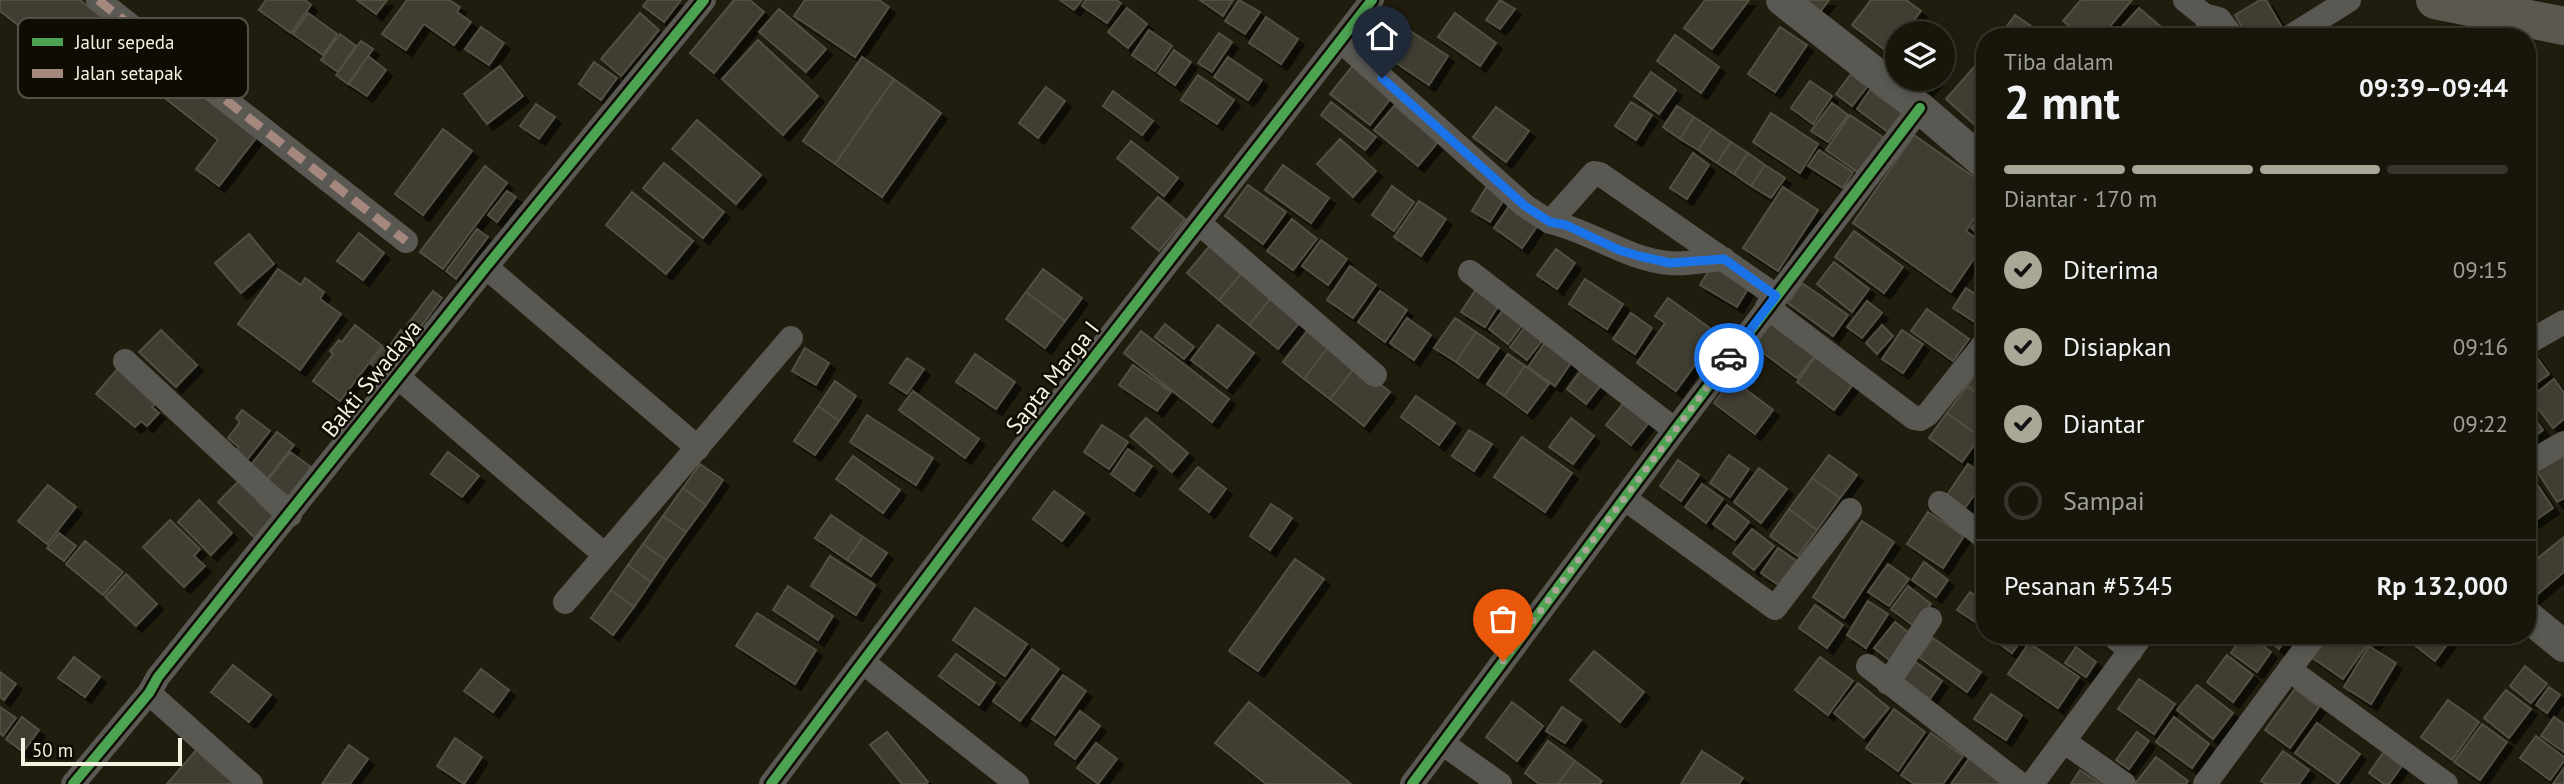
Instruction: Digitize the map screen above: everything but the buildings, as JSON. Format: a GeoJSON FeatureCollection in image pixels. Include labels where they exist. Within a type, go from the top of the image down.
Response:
{"type":"FeatureCollection","features":[{"type":"Feature","properties":{"kind":"main road"},"geometry":{"type":"LineString","coordinates":[[2435,0],[2564,26]]}},
{"type":"Feature","properties":{"kind":"street"},"geometry":{"type":"LineString","coordinates":[[98,0],[121,18]]}},
{"type":"Feature","properties":{"kind":"street","name":"Bakti Swadaya"},"geometry":{"type":"LineString","coordinates":[[73,784],[149,693],[158,677],[486,267],[704,0]]}},
{"type":"Feature","properties":{"kind":"street","name":"Sapta Marga I"},"geometry":{"type":"LineString","coordinates":[[771,784],[1024,446],[1372,0]]}},
{"type":"Feature","properties":{"kind":"street"},"geometry":{"type":"LineString","coordinates":[[1782,0],[1920,108],[1976,156]]}},
{"type":"Feature","properties":{"kind":"street"},"geometry":{"type":"LineString","coordinates":[[2185,0],[2215,28]]}},
{"type":"Feature","properties":{"kind":"street"},"geometry":{"type":"LineString","coordinates":[[2305,28],[2350,0]]}},
{"type":"Feature","properties":{"kind":"street"},"geometry":{"type":"LineString","coordinates":[[1341,41],[1525,206],[1550,222],[1566,225],[1619,250],[1659,261],[1670,263],[1724,259]]}},
{"type":"Feature","properties":{"kind":"street"},"geometry":{"type":"LineString","coordinates":[[223,98],[406,241]]}},
{"type":"Feature","properties":{"kind":"street"},"geometry":{"type":"LineString","coordinates":[[1412,784],[1675,430],[1920,108]]}},
{"type":"Feature","properties":{"kind":"street"},"geometry":{"type":"LineString","coordinates":[[1550,222],[1594,173],[1600,174],[1724,259],[1772,302],[1914,418],[1920,419],[1928,414],[1976,354]]}},
{"type":"Feature","properties":{"kind":"street"},"geometry":{"type":"LineString","coordinates":[[1199,223],[1375,375]]}},
{"type":"Feature","properties":{"kind":"street"},"geometry":{"type":"LineString","coordinates":[[486,267],[698,448]]}},
{"type":"Feature","properties":{"kind":"street"},"geometry":{"type":"LineString","coordinates":[[1470,272],[1675,430]]}},
{"type":"Feature","properties":{"kind":"street"},"geometry":{"type":"LineString","coordinates":[[2536,338],[2564,322]]}},
{"type":"Feature","properties":{"kind":"street"},"geometry":{"type":"LineString","coordinates":[[565,603],[791,338]]}},
{"type":"Feature","properties":{"kind":"street"},"geometry":{"type":"LineString","coordinates":[[125,362],[290,515]]}},
{"type":"Feature","properties":{"kind":"street"},"geometry":{"type":"LineString","coordinates":[[399,377],[605,555]]}},
{"type":"Feature","properties":{"kind":"street"},"geometry":{"type":"LineString","coordinates":[[2536,459],[2564,443]]}},
{"type":"Feature","properties":{"kind":"street"},"geometry":{"type":"LineString","coordinates":[[1624,498],[1775,608],[1850,510]]}},
{"type":"Feature","properties":{"kind":"street"},"geometry":{"type":"LineString","coordinates":[[1940,503],[1976,531]]}},
{"type":"Feature","properties":{"kind":"street"},"geometry":{"type":"LineString","coordinates":[[1888,682],[1930,619]]}},
{"type":"Feature","properties":{"kind":"street"},"geometry":{"type":"LineString","coordinates":[[2536,623],[2564,646]]}},
{"type":"Feature","properties":{"kind":"street"},"geometry":{"type":"LineString","coordinates":[[2032,784],[2136,644]]}},
{"type":"Feature","properties":{"kind":"street"},"geometry":{"type":"LineString","coordinates":[[2216,780],[2309,644]]}},
{"type":"Feature","properties":{"kind":"street"},"geometry":{"type":"LineString","coordinates":[[864,663],[1017,784]]}},
{"type":"Feature","properties":{"kind":"street"},"geometry":{"type":"LineString","coordinates":[[1868,666],[2020,784]]}},
{"type":"Feature","properties":{"kind":"street"},"geometry":{"type":"LineString","coordinates":[[2290,670],[2446,784]]}},
{"type":"Feature","properties":{"kind":"street"},"geometry":{"type":"LineString","coordinates":[[149,693],[251,784]]}},
{"type":"Feature","properties":{"kind":"street"},"geometry":{"type":"LineString","coordinates":[[2065,742],[2124,784]]}},
{"type":"Feature","properties":{"kind":"street"},"geometry":{"type":"LineString","coordinates":[[1442,743],[1500,784]]}},
{"type":"Feature","properties":{"kind":"marked path"},"geometry":{"type":"LineString","coordinates":[[98,0],[121,18]]}},
{"type":"Feature","properties":{"kind":"marked path"},"geometry":{"type":"LineString","coordinates":[[223,98],[406,241]]}},
{"type":"Feature","properties":{"kind":"cycle path"},"geometry":{"type":"LineString","coordinates":[[73,784],[149,693],[158,677],[486,267],[704,0]]}},
{"type":"Feature","properties":{"kind":"cycle path"},"geometry":{"type":"LineString","coordinates":[[771,784],[1025,446],[1372,0]]}},
{"type":"Feature","properties":{"kind":"cycle path"},"geometry":{"type":"LineString","coordinates":[[1412,784],[1675,430],[1920,108]]}},
{"type":"Feature","properties":{"kind":"way so far"},"geometry":{"type":"LineString","coordinates":[[1503,661],[1729,358]]}},
{"type":"Feature","properties":{"kind":"route"},"geometry":{"type":"LineString","coordinates":[[1382,78],[1525,206],[1550,222],[1566,225],[1619,250],[1659,261],[1670,263],[1724,259],[1776,296],[1729,358]]}}]}
